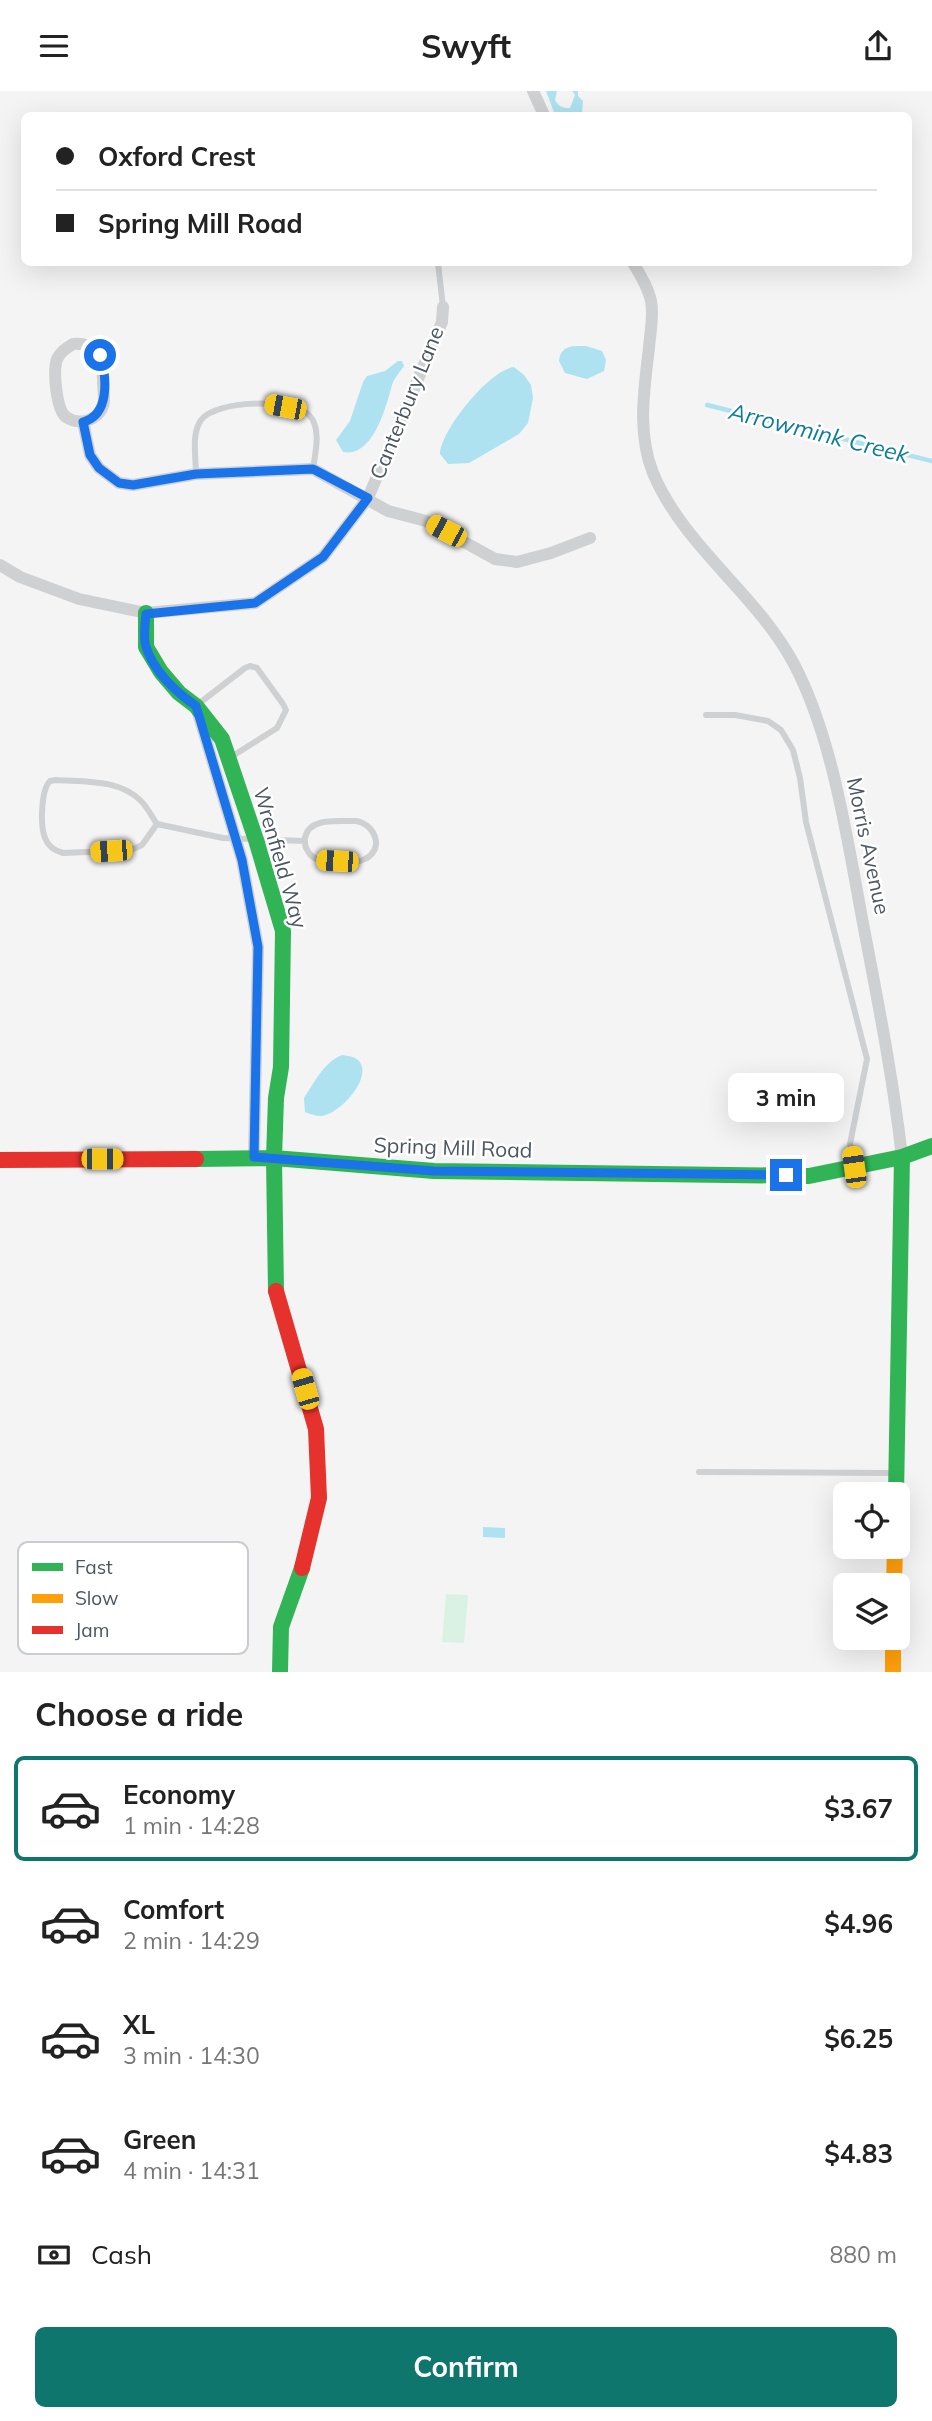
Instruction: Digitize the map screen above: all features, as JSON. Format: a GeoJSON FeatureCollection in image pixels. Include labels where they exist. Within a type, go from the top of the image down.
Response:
{"type":"FeatureCollection","features":[{"type":"Feature","properties":{"kind":"street"},"geometry":{"type":"LineString","coordinates":[[533,91],[543,112]]}},
{"type":"Feature","properties":{"kind":"street","name":"Morris Avenue"},"geometry":{"type":"LineString","coordinates":[[635,266],[650,300],[652,316],[643,403],[643,436],[653,473],[680,518],[768,624],[793,661],[813,702],[854,875],[896,1105],[902,1157],[896,1482]]}},
{"type":"Feature","properties":{"kind":"street","name":"Canterbury Lane"},"geometry":{"type":"LineString","coordinates":[[0,565],[20,577],[79,599],[146,614],[255,603],[323,557],[368,498],[442,322],[443,307]]}},
{"type":"Feature","properties":{"kind":"street"},"geometry":{"type":"LineString","coordinates":[[81,344],[88,345],[100,355],[104,402],[97,416],[83,422],[68,418],[59,407],[56,367],[57,360],[66,348],[81,344]]}},
{"type":"Feature","properties":{"kind":"street"},"geometry":{"type":"LineString","coordinates":[[83,422],[90,455],[99,468],[119,483],[133,485],[196,474],[313,469],[388,511],[426,521],[495,559],[517,562],[551,554],[590,538]]}},
{"type":"Feature","properties":{"kind":"street","name":"Wrenfield Way"},"geometry":{"type":"LineString","coordinates":[[146,614],[146,647],[161,672],[179,693],[196,706],[222,739],[283,931],[284,994],[274,1158],[276,1291],[316,1429],[319,1498],[307,1553],[281,1627],[280,1672]]}},
{"type":"Feature","properties":{"kind":"street","name":"Wrenfield Way"},"geometry":{"type":"LineString","coordinates":[[196,706],[236,838],[258,947],[254,1157]]}},
{"type":"Feature","properties":{"kind":"street"},"geometry":{"type":"LineString","coordinates":[[255,1045],[281,1044]]}},
{"type":"Feature","properties":{"kind":"street"},"geometry":{"type":"LineString","coordinates":[[255,1098],[276,1098]]}},
{"type":"Feature","properties":{"kind":"street","name":"Spring Mill Road"},"geometry":{"type":"LineString","coordinates":[[0,1160],[254,1157],[434,1171],[809,1176],[902,1157],[932,1146]]}},
{"type":"Feature","properties":{"kind":"street"},"geometry":{"type":"LineString","coordinates":[[893,1650],[893,1672]]}},
{"type":"Feature","properties":{"kind":"lane"},"geometry":{"type":"LineString","coordinates":[[438,266],[443,307]]}},
{"type":"Feature","properties":{"kind":"lane"},"geometry":{"type":"LineString","coordinates":[[196,474],[196,429],[202,418],[214,409],[235,404],[270,404],[300,410],[309,415],[315,425],[316,437],[313,469]]}},
{"type":"Feature","properties":{"kind":"lane"},"geometry":{"type":"LineString","coordinates":[[196,706],[250,666],[257,668],[283,704],[286,711],[278,728],[228,758]]}},
{"type":"Feature","properties":{"kind":"lane"},"geometry":{"type":"LineString","coordinates":[[706,715],[748,716],[768,721],[781,730],[793,750],[806,823],[867,1059],[850,1144],[854,1167]]}},
{"type":"Feature","properties":{"kind":"lane"},"geometry":{"type":"LineString","coordinates":[[157,824],[142,845],[131,850],[62,853],[55,850],[45,838],[44,789],[50,781],[56,780],[108,784],[131,792],[143,803],[157,824],[223,838],[305,841]]}},
{"type":"Feature","properties":{"kind":"lane"},"geometry":{"type":"LineString","coordinates":[[356,821],[368,825],[376,835],[377,842],[373,854],[356,862],[317,860],[307,851],[305,841],[307,831],[317,823],[356,821]]}},
{"type":"Feature","properties":{"kind":"lane"},"geometry":{"type":"LineString","coordinates":[[699,1472],[896,1473]]}},
{"type":"Feature","properties":{"kind":"green space"},"geometry":{"type":"Polygon","coordinates":[[[446,1594],[468,1595],[464,1643],[442,1642],[446,1594]]]}},
{"type":"Feature","properties":{"kind":"water"},"geometry":{"type":"Polygon","coordinates":[[[546,91],[557,91],[555,100],[561,107],[570,108],[575,95],[572,91],[578,91],[578,96],[583,101],[582,112],[554,112],[546,91]]]}},
{"type":"Feature","properties":{"kind":"water"},"geometry":{"type":"Polygon","coordinates":[[[586,346],[602,351],[606,360],[604,371],[587,379],[565,373],[559,361],[562,352],[572,347],[586,346]]]}},
{"type":"Feature","properties":{"kind":"water"},"geometry":{"type":"Polygon","coordinates":[[[402,361],[404,366],[393,382],[377,429],[362,447],[353,452],[343,452],[336,440],[350,421],[363,382],[367,376],[385,371],[402,361]]]}},
{"type":"Feature","properties":{"kind":"water"},"geometry":{"type":"Polygon","coordinates":[[[514,367],[531,385],[533,398],[528,423],[519,434],[469,463],[448,464],[440,454],[442,443],[457,417],[492,378],[514,367]]]}},
{"type":"Feature","properties":{"kind":"water"},"geometry":{"type":"Polygon","coordinates":[[[342,1055],[358,1060],[362,1067],[359,1084],[353,1094],[328,1114],[319,1116],[305,1112],[304,1098],[325,1068],[342,1055]]]}},
{"type":"Feature","properties":{"kind":"water"},"geometry":{"type":"Polygon","coordinates":[[[483,1527],[505,1528],[505,1538],[483,1537],[483,1527]]]}},
{"type":"Feature","properties":{"kind":"waterway","name":"Arrowmink Creek"},"geometry":{"type":"LineString","coordinates":[[707,405],[932,461]]}},
{"type":"Feature","properties":{"kind":"traffic: fast"},"geometry":{"type":"LineString","coordinates":[[146,613],[146,647],[161,672],[179,693],[196,706],[222,739],[283,931],[281,1067],[276,1098],[274,1158],[276,1291]]}},
{"type":"Feature","properties":{"kind":"traffic: fast"},"geometry":{"type":"LineString","coordinates":[[196,1159],[274,1158],[434,1171],[809,1176],[902,1157],[932,1146]]}},
{"type":"Feature","properties":{"kind":"traffic: fast"},"geometry":{"type":"LineString","coordinates":[[896,1482],[902,1157]]}},
{"type":"Feature","properties":{"kind":"traffic: fast"},"geometry":{"type":"LineString","coordinates":[[280,1672],[281,1627],[302,1568]]}},
{"type":"Feature","properties":{"kind":"traffic: slow"},"geometry":{"type":"LineString","coordinates":[[894,1573],[895,1559]]}},
{"type":"Feature","properties":{"kind":"traffic: slow"},"geometry":{"type":"LineString","coordinates":[[893,1650],[893,1672]]}},
{"type":"Feature","properties":{"kind":"traffic: jam"},"geometry":{"type":"LineString","coordinates":[[0,1160],[196,1159]]}},
{"type":"Feature","properties":{"kind":"traffic: jam"},"geometry":{"type":"LineString","coordinates":[[276,1291],[316,1429],[319,1498],[302,1568]]}},
{"type":"Feature","properties":{"kind":"route"},"geometry":{"type":"LineString","coordinates":[[100,355],[104,402],[97,416],[83,422],[90,455],[99,468],[119,483],[133,485],[172,476],[196,474],[313,469],[368,498],[323,557],[255,603],[146,614],[146,647],[161,672],[179,693],[196,706],[242,860],[258,947],[254,1157],[434,1171],[786,1175]]}}]}
